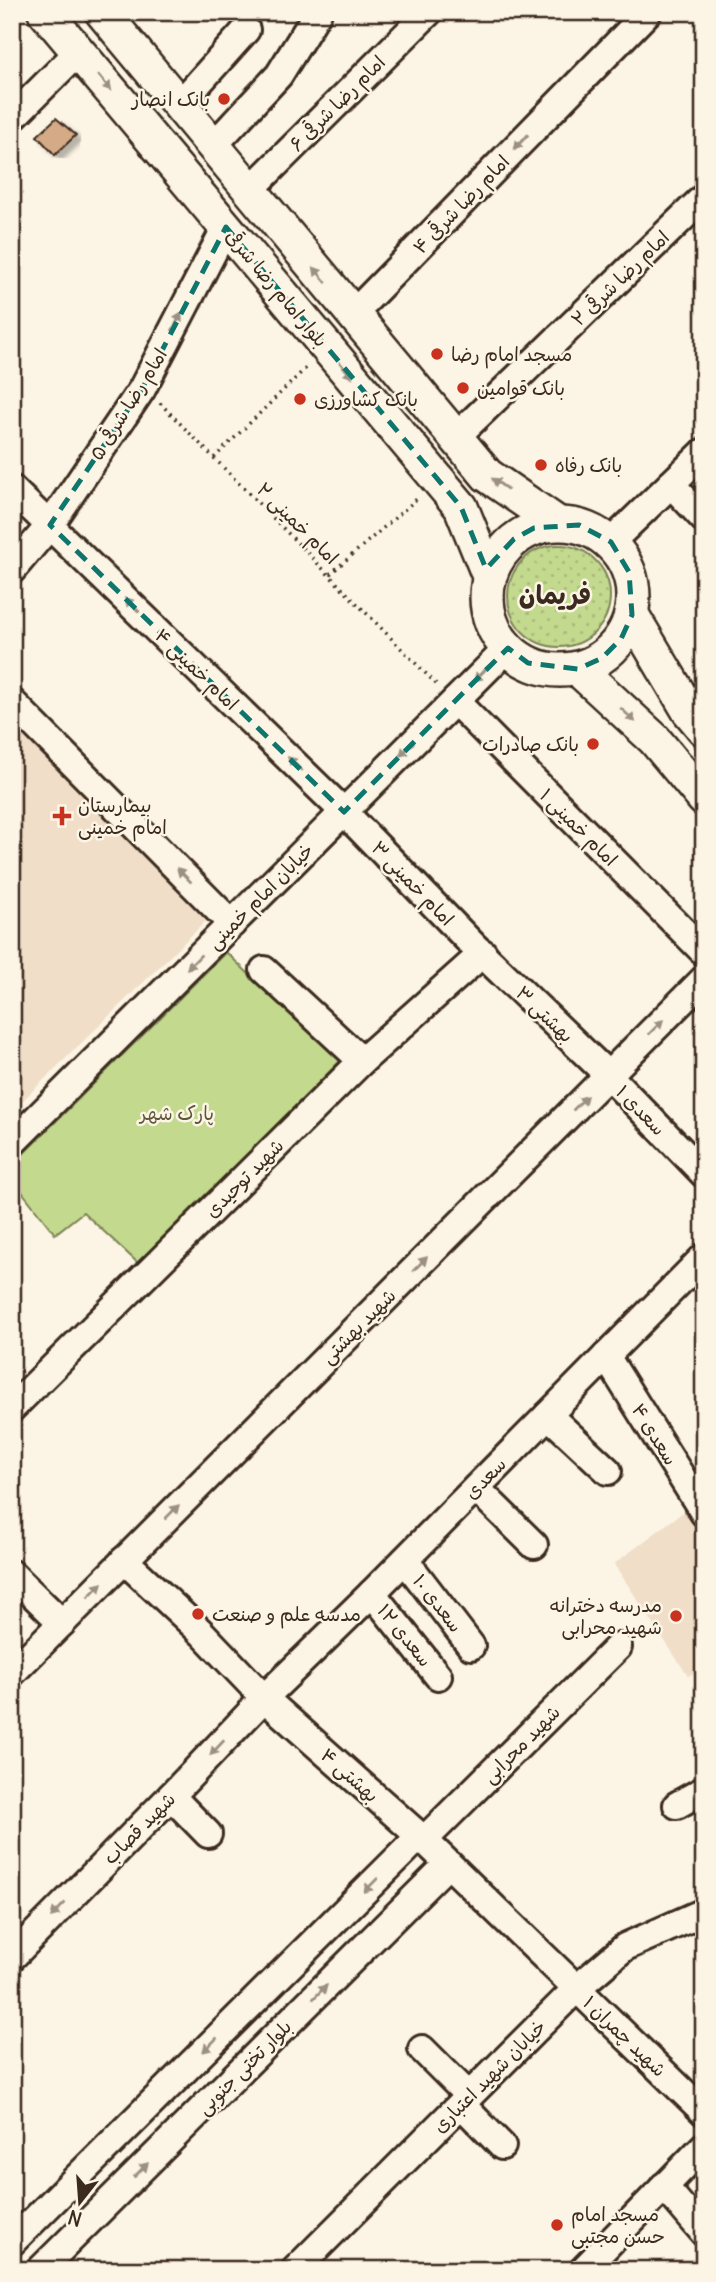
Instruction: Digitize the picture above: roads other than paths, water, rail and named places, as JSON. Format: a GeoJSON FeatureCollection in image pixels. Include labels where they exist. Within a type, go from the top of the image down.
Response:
{"type":"FeatureCollection","features":[{"type":"Feature","properties":{"kind":"main road","name":"بلوار امام رضا شرقی"},"geometry":{"type":"LineString","coordinates":[[46,12],[461,507],[489,576]]}},
{"type":"Feature","properties":{"kind":"main road"},"geometry":{"type":"LineString","coordinates":[[102,12],[487,475],[556,523]]}},
{"type":"Feature","properties":{"kind":"main road"},"geometry":{"type":"LineString","coordinates":[[556,523],[588,528],[611,542],[629,572],[635,589],[632,615],[621,639],[602,658],[578,669],[552,670],[528,663],[508,648],[493,627],[487,602],[489,576],[499,556],[514,539],[534,527],[556,523]]}},
{"type":"Feature","properties":{"kind":"main road"},"geometry":{"type":"LineString","coordinates":[[632,615],[689,711],[704,729]]}},
{"type":"Feature","properties":{"kind":"main road"},"geometry":{"type":"LineString","coordinates":[[578,669],[654,739],[704,799]]}},
{"type":"Feature","properties":{"kind":"street"},"geometry":{"type":"LineString","coordinates":[[213,146],[279,75],[318,12]]}},
{"type":"Feature","properties":{"kind":"street","name":"امام رضا شرقی ۴"},"geometry":{"type":"LineString","coordinates":[[353,314],[648,12]]}},
{"type":"Feature","properties":{"kind":"street","name":"امام رضا شرقی ۶"},"geometry":{"type":"LineString","coordinates":[[250,190],[427,14]]}},
{"type":"Feature","properties":{"kind":"street"},"geometry":{"type":"LineString","coordinates":[[179,105],[246,30]]}},
{"type":"Feature","properties":{"kind":"street"},"geometry":{"type":"LineString","coordinates":[[12,118],[78,52]]}},
{"type":"Feature","properties":{"kind":"street","name":"امام رضا شرقی ۲"},"geometry":{"type":"LineString","coordinates":[[456,438],[699,202]]}},
{"type":"Feature","properties":{"kind":"street","name":"امام رضا شرقی ۵"},"geometry":{"type":"LineString","coordinates":[[12,570],[50,525],[142,389],[226,228]]}},
{"type":"Feature","properties":{"kind":"street"},"geometry":{"type":"LineString","coordinates":[[611,542],[704,452]]}},
{"type":"Feature","properties":{"kind":"street"},"geometry":{"type":"LineString","coordinates":[[671,484],[704,519]]}},
{"type":"Feature","properties":{"kind":"street","name":"امام خمینی ۴"},"geometry":{"type":"LineString","coordinates":[[12,489],[344,812]]}},
{"type":"Feature","properties":{"kind":"street","name":"خیابان امام خمینی"},"geometry":{"type":"LineString","coordinates":[[12,1143],[508,648]]}},
{"type":"Feature","properties":{"kind":"street","name":"امام خمینی ۱"},"geometry":{"type":"LineString","coordinates":[[455,701],[704,952]]}},
{"type":"Feature","properties":{"kind":"street"},"geometry":{"type":"LineString","coordinates":[[12,702],[232,924]]}},
{"type":"Feature","properties":{"kind":"street","name":"امام خمینی ۳"},"geometry":{"type":"LineString","coordinates":[[344,812],[483,953]]}},
{"type":"Feature","properties":{"kind":"street","name":"شهید توحیدی"},"geometry":{"type":"LineString","coordinates":[[12,1408],[362,1061],[483,953]]}},
{"type":"Feature","properties":{"kind":"street","name":"بهشتی ۳"},"geometry":{"type":"LineString","coordinates":[[483,953],[608,1075]]}},
{"type":"Feature","properties":{"kind":"street"},"geometry":{"type":"LineString","coordinates":[[264,970],[362,1061]]}},
{"type":"Feature","properties":{"kind":"street","name":"شهید بهشتی"},"geometry":{"type":"LineString","coordinates":[[12,1673],[704,979]]}},
{"type":"Feature","properties":{"kind":"street","name":"سعدی ۱"},"geometry":{"type":"LineString","coordinates":[[608,1075],[704,1174]]}},
{"type":"Feature","properties":{"kind":"street","name":"سعدی"},"geometry":{"type":"LineString","coordinates":[[264,1698],[372,1593],[704,1257]]}},
{"type":"Feature","properties":{"kind":"street","name":"سعدی ۴"},"geometry":{"type":"LineString","coordinates":[[606,1356],[694,1474],[704,1513]]}},
{"type":"Feature","properties":{"kind":"street"},"geometry":{"type":"LineString","coordinates":[[548,1415],[608,1471]]}},
{"type":"Feature","properties":{"kind":"street"},"geometry":{"type":"LineString","coordinates":[[476,1488],[534,1545]]}},
{"type":"Feature","properties":{"kind":"street","name":"بهشتی ۴"},"geometry":{"type":"LineString","coordinates":[[124,1560],[202,1633],[264,1698],[422,1838],[576,1989]]}},
{"type":"Feature","properties":{"kind":"street","name":"سعدی ۱۰"},"geometry":{"type":"LineString","coordinates":[[404,1560],[471,1646]]}},
{"type":"Feature","properties":{"kind":"street"},"geometry":{"type":"LineString","coordinates":[[12,1574],[62,1623]]}},
{"type":"Feature","properties":{"kind":"street","name":"سعدی ۱۲"},"geometry":{"type":"LineString","coordinates":[[372,1593],[438,1676]]}},
{"type":"Feature","properties":{"kind":"street","name":"شهید محرابی"},"geometry":{"type":"LineString","coordinates":[[422,1838],[618,1647]]}},
{"type":"Feature","properties":{"kind":"street","name":"شهید قصاب"},"geometry":{"type":"LineString","coordinates":[[12,1957],[264,1698]]}},
{"type":"Feature","properties":{"kind":"street"},"geometry":{"type":"LineString","coordinates":[[677,1805],[704,1790]]}},
{"type":"Feature","properties":{"kind":"street"},"geometry":{"type":"LineString","coordinates":[[171,1796],[208,1834]]}},
{"type":"Feature","properties":{"kind":"street","name":"بلوار تختی جنوبی"},"geometry":{"type":"LineString","coordinates":[[12,2242],[422,1838]]}},
{"type":"Feature","properties":{"kind":"street","name":"بلوار تختی جنوبی"},"geometry":{"type":"LineString","coordinates":[[40,2270],[448,1864]]}},
{"type":"Feature","properties":{"kind":"street","name":"خیابان شهید اعتباری"},"geometry":{"type":"LineString","coordinates":[[295,2270],[576,1989],[625,1947],[704,1912]]}},
{"type":"Feature","properties":{"kind":"street","name":"شهید چمران ۱"},"geometry":{"type":"LineString","coordinates":[[576,1989],[704,2112]]}},
{"type":"Feature","properties":{"kind":"street"},"geometry":{"type":"LineString","coordinates":[[422,2049],[502,2146]]}},
{"type":"Feature","properties":{"kind":"street"},"geometry":{"type":"LineString","coordinates":[[583,2270],[704,2146]]}},
{"type":"Feature","properties":{"kind":"street"},"geometry":{"type":"LineString","coordinates":[[664,2186],[704,2233]]}},
{"type":"Feature","properties":{"kind":"place","name":"بانک انصار"},"geometry":{"type":"Point","coordinates":[224,99]}},
{"type":"Feature","properties":{"kind":"place","name":"مسجد امام رضا"},"geometry":{"type":"Point","coordinates":[437,354]}},
{"type":"Feature","properties":{"kind":"place","name":"بانک قوامین"},"geometry":{"type":"Point","coordinates":[463,388]}},
{"type":"Feature","properties":{"kind":"place","name":"بانک کشاورزی"},"geometry":{"type":"Point","coordinates":[300,399]}},
{"type":"Feature","properties":{"kind":"place","name":"بانک رفاه"},"geometry":{"type":"Point","coordinates":[541,465]}},
{"type":"Feature","properties":{"kind":"place","name":"بانک صادرات"},"geometry":{"type":"Point","coordinates":[593,744]}},
{"type":"Feature","properties":{"kind":"place","name":"بیمارستان امام خمینی"},"geometry":{"type":"Point","coordinates":[62,816]}},
{"type":"Feature","properties":{"kind":"place","name":"مدسه علم و صنعت"},"geometry":{"type":"Point","coordinates":[198,1614]}},
{"type":"Feature","properties":{"kind":"place","name":"مدرسه دخترانه شهید محرابی"},"geometry":{"type":"Point","coordinates":[676,1616]}},
{"type":"Feature","properties":{"kind":"place","name":"مسجد امام حسن مجتبی"},"geometry":{"type":"Point","coordinates":[557,2225]}},
{"type":"Feature","properties":{"kind":"district","name":"فریمان"},"geometry":{"type":"Point","coordinates":[555,595]}},
{"type":"Feature","properties":{"kind":"park label","name":"پارک شهر"},"geometry":{"type":"Point","coordinates":[177,1113]}}]}
